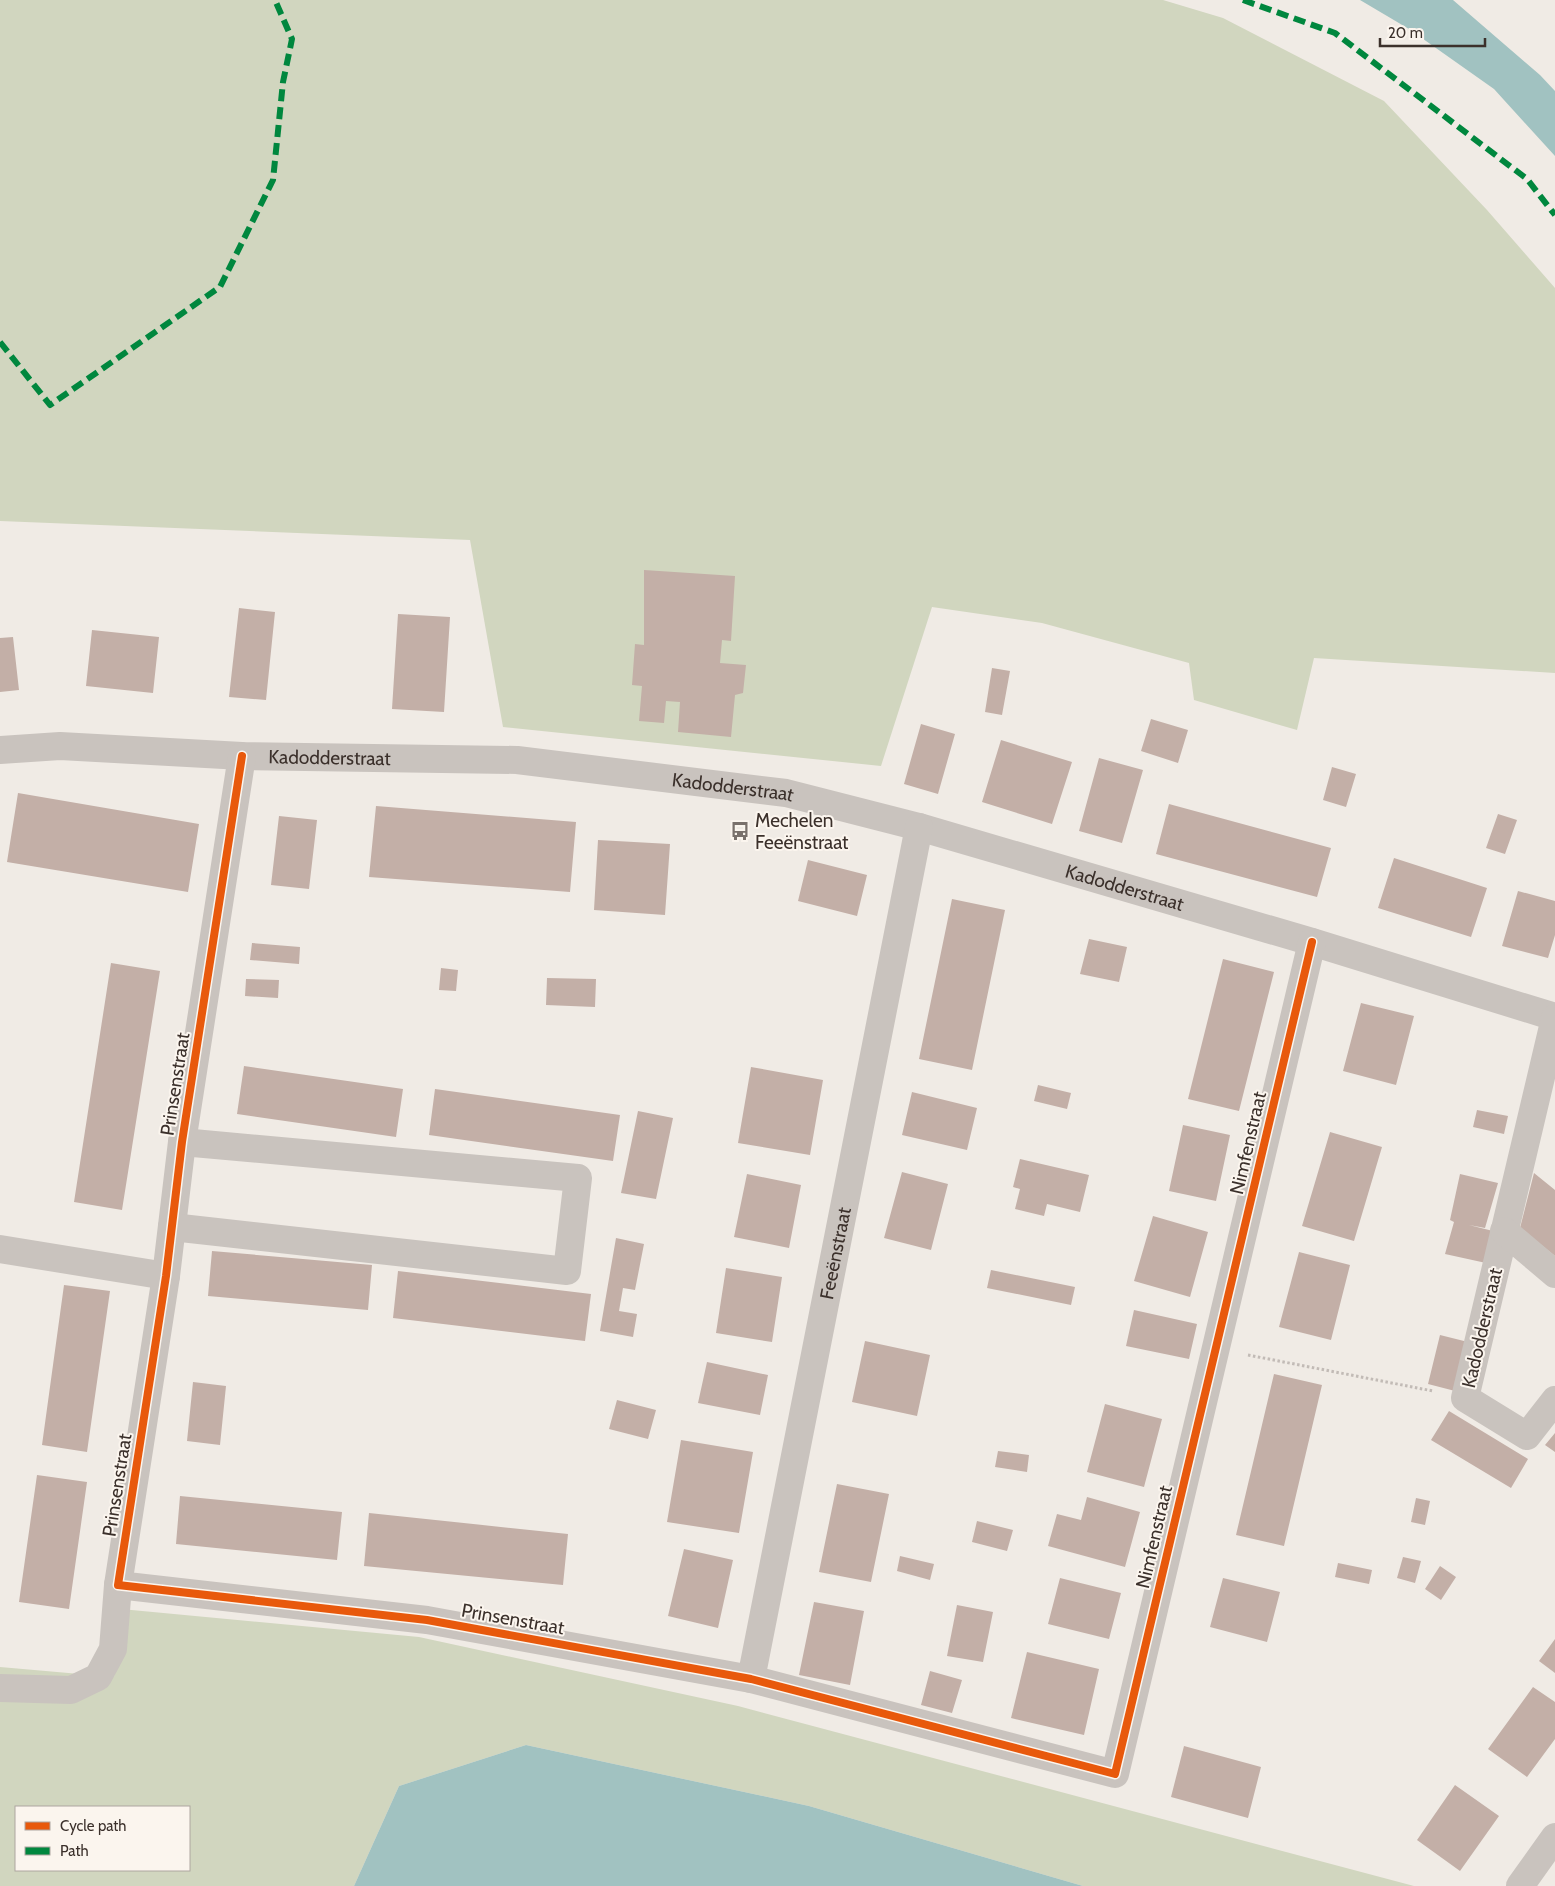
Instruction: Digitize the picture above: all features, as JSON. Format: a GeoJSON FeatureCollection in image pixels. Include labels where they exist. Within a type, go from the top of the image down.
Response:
{"type":"FeatureCollection","features":[{"type":"Feature","properties":{"kind":"street","name":"Kadodderstraat"},"geometry":{"type":"LineString","coordinates":[[0,750],[60,746],[242,756],[517,760],[786,793],[919,827],[1312,942],[1555,1018],[1466,1398],[1526,1436],[1555,1400]]}},
{"type":"Feature","properties":{"kind":"street","name":"Prinsenstraat"},"geometry":{"type":"LineString","coordinates":[[0,1688],[71,1690],[98,1677],[113,1649],[118,1585],[166,1276],[182,1142],[242,756]]}},
{"type":"Feature","properties":{"kind":"street","name":"Feeënstraat"},"geometry":{"type":"LineString","coordinates":[[751,1680],[919,827]]}},
{"type":"Feature","properties":{"kind":"street","name":"Nimfenstraat"},"geometry":{"type":"LineString","coordinates":[[751,1680],[1115,1774],[1312,942]]}},
{"type":"Feature","properties":{"kind":"street","name":"Prinsenstraat"},"geometry":{"type":"LineString","coordinates":[[172,1227],[567,1271],[578,1178],[182,1142]]}},
{"type":"Feature","properties":{"kind":"street"},"geometry":{"type":"LineString","coordinates":[[1504,1231],[1555,1274]]}},
{"type":"Feature","properties":{"kind":"street"},"geometry":{"type":"LineString","coordinates":[[0,1249],[166,1276]]}},
{"type":"Feature","properties":{"kind":"street","name":"Prinsenstraat"},"geometry":{"type":"LineString","coordinates":[[118,1585],[427,1620],[751,1680]]}},
{"type":"Feature","properties":{"kind":"street"},"geometry":{"type":"LineString","coordinates":[[1520,1886],[1555,1837]]}},
{"type":"Feature","properties":{"kind":"path"},"geometry":{"type":"LineString","coordinates":[[1215,1349],[1466,1398]]}},
{"type":"Feature","properties":{"kind":"green space"},"geometry":{"type":"Polygon","coordinates":[[[0,0],[1163,0],[1223,18],[1384,101],[1487,210],[1555,288],[1555,673],[1314,658],[1297,730],[1194,700],[1189,663],[1042,623],[932,607],[881,766],[503,727],[470,540],[0,521],[0,0]]]}},
{"type":"Feature","properties":{"kind":"green space"},"geometry":{"type":"Polygon","coordinates":[[[121,1609],[419,1637],[738,1706],[1414,1886],[1083,1886],[809,1806],[526,1745],[399,1786],[354,1886],[0,1886],[0,1667],[114,1677],[121,1609]]]}},
{"type":"Feature","properties":{"kind":"water"},"geometry":{"type":"Polygon","coordinates":[[[1360,0],[1453,0],[1540,75],[1555,91],[1555,156],[1494,89],[1409,29],[1360,0]]]}},
{"type":"Feature","properties":{"kind":"water"},"geometry":{"type":"Polygon","coordinates":[[[526,1745],[809,1806],[1083,1886],[354,1886],[399,1786],[526,1745]]]}},
{"type":"Feature","properties":{"kind":"building"},"geometry":{"type":"Polygon","coordinates":[[[644,570],[735,576],[731,641],[722,640],[720,663],[746,665],[743,693],[735,695],[731,737],[678,732],[680,702],[666,701],[664,723],[639,721],[642,686],[632,685],[635,644],[644,645],[644,570]]]}},
{"type":"Feature","properties":{"kind":"building"},"geometry":{"type":"Polygon","coordinates":[[[239,608],[275,612],[266,700],[229,697],[239,608]]]}},
{"type":"Feature","properties":{"kind":"building"},"geometry":{"type":"Polygon","coordinates":[[[398,614],[450,617],[444,712],[392,709],[398,614]]]}},
{"type":"Feature","properties":{"kind":"building"},"geometry":{"type":"Polygon","coordinates":[[[92,630],[159,637],[153,693],[86,686],[92,630]]]}},
{"type":"Feature","properties":{"kind":"building"},"geometry":{"type":"Polygon","coordinates":[[[13,637],[19,690],[0,692],[0,638],[13,637]]]}},
{"type":"Feature","properties":{"kind":"building"},"geometry":{"type":"Polygon","coordinates":[[[992,668],[1010,671],[1002,715],[985,712],[992,668]]]}},
{"type":"Feature","properties":{"kind":"building"},"geometry":{"type":"Polygon","coordinates":[[[1151,719],[1188,730],[1178,763],[1141,751],[1151,719]]]}},
{"type":"Feature","properties":{"kind":"building"},"geometry":{"type":"Polygon","coordinates":[[[921,724],[955,734],[938,794],[904,784],[921,724]]]}},
{"type":"Feature","properties":{"kind":"building"},"geometry":{"type":"Polygon","coordinates":[[[1001,740],[1072,762],[1052,824],[982,802],[1001,740]]]}},
{"type":"Feature","properties":{"kind":"building"},"geometry":{"type":"Polygon","coordinates":[[[1099,758],[1143,770],[1122,843],[1079,831],[1099,758]]]}},
{"type":"Feature","properties":{"kind":"building"},"geometry":{"type":"Polygon","coordinates":[[[1332,767],[1356,774],[1346,807],[1323,800],[1332,767]]]}},
{"type":"Feature","properties":{"kind":"building"},"geometry":{"type":"Polygon","coordinates":[[[18,793],[199,824],[188,892],[7,862],[18,793]]]}},
{"type":"Feature","properties":{"kind":"building"},"geometry":{"type":"Polygon","coordinates":[[[1169,804],[1331,848],[1317,897],[1156,854],[1169,804]]]}},
{"type":"Feature","properties":{"kind":"building"},"geometry":{"type":"Polygon","coordinates":[[[376,806],[576,822],[570,892],[369,877],[376,806]]]}},
{"type":"Feature","properties":{"kind":"building"},"geometry":{"type":"Polygon","coordinates":[[[1498,814],[1517,820],[1505,854],[1486,848],[1498,814]]]}},
{"type":"Feature","properties":{"kind":"building"},"geometry":{"type":"Polygon","coordinates":[[[279,816],[317,820],[309,889],[271,885],[279,816]]]}},
{"type":"Feature","properties":{"kind":"building"},"geometry":{"type":"Polygon","coordinates":[[[598,840],[670,844],[665,915],[594,910],[598,840]]]}},
{"type":"Feature","properties":{"kind":"building"},"geometry":{"type":"Polygon","coordinates":[[[1394,858],[1487,888],[1471,937],[1378,908],[1394,858]]]}},
{"type":"Feature","properties":{"kind":"building"},"geometry":{"type":"Polygon","coordinates":[[[808,860],[867,875],[857,916],[798,901],[808,860]]]}},
{"type":"Feature","properties":{"kind":"building"},"geometry":{"type":"Polygon","coordinates":[[[1518,891],[1555,901],[1555,935],[1548,958],[1502,946],[1518,891]]]}},
{"type":"Feature","properties":{"kind":"building"},"geometry":{"type":"Polygon","coordinates":[[[952,899],[1005,910],[972,1070],[919,1059],[952,899]]]}},
{"type":"Feature","properties":{"kind":"building"},"geometry":{"type":"Polygon","coordinates":[[[1089,939],[1127,947],[1119,982],[1080,974],[1089,939]]]}},
{"type":"Feature","properties":{"kind":"building"},"geometry":{"type":"Polygon","coordinates":[[[252,943],[300,947],[299,964],[250,960],[252,943]]]}},
{"type":"Feature","properties":{"kind":"building"},"geometry":{"type":"Polygon","coordinates":[[[1223,959],[1274,972],[1239,1111],[1188,1099],[1223,959]]]}},
{"type":"Feature","properties":{"kind":"building"},"geometry":{"type":"Polygon","coordinates":[[[111,963],[160,971],[122,1210],[74,1202],[111,963]]]}},
{"type":"Feature","properties":{"kind":"building"},"geometry":{"type":"Polygon","coordinates":[[[441,968],[458,970],[456,991],[439,990],[441,968]]]}},
{"type":"Feature","properties":{"kind":"building"},"geometry":{"type":"Polygon","coordinates":[[[547,978],[596,979],[595,1007],[546,1005],[547,978]]]}},
{"type":"Feature","properties":{"kind":"building"},"geometry":{"type":"Polygon","coordinates":[[[246,979],[279,980],[278,998],[245,996],[246,979]]]}},
{"type":"Feature","properties":{"kind":"building"},"geometry":{"type":"Polygon","coordinates":[[[1361,1003],[1414,1016],[1396,1085],[1343,1071],[1361,1003]]]}},
{"type":"Feature","properties":{"kind":"building"},"geometry":{"type":"Polygon","coordinates":[[[244,1066],[403,1089],[396,1137],[237,1114],[244,1066]]]}},
{"type":"Feature","properties":{"kind":"building"},"geometry":{"type":"Polygon","coordinates":[[[751,1067],[823,1080],[810,1155],[738,1143],[751,1067]]]}},
{"type":"Feature","properties":{"kind":"building"},"geometry":{"type":"Polygon","coordinates":[[[1038,1085],[1071,1093],[1067,1109],[1034,1101],[1038,1085]]]}},
{"type":"Feature","properties":{"kind":"building"},"geometry":{"type":"Polygon","coordinates":[[[435,1089],[620,1115],[613,1161],[429,1135],[435,1089]]]}},
{"type":"Feature","properties":{"kind":"building"},"geometry":{"type":"Polygon","coordinates":[[[912,1092],[977,1108],[967,1150],[902,1135],[912,1092]]]}},
{"type":"Feature","properties":{"kind":"building"},"geometry":{"type":"Polygon","coordinates":[[[1477,1110],[1508,1116],[1504,1134],[1473,1127],[1477,1110]]]}},
{"type":"Feature","properties":{"kind":"building"},"geometry":{"type":"Polygon","coordinates":[[[638,1111],[673,1118],[656,1199],[621,1193],[638,1111]]]}},
{"type":"Feature","properties":{"kind":"building"},"geometry":{"type":"Polygon","coordinates":[[[1183,1125],[1230,1135],[1216,1201],[1169,1191],[1183,1125]]]}},
{"type":"Feature","properties":{"kind":"building"},"geometry":{"type":"Polygon","coordinates":[[[1330,1132],[1382,1147],[1354,1241],[1302,1226],[1330,1132]]]}},
{"type":"Feature","properties":{"kind":"building"},"geometry":{"type":"Polygon","coordinates":[[[1020,1159],[1089,1175],[1080,1212],[1047,1204],[1044,1216],[1015,1209],[1020,1189],[1013,1187],[1020,1159]]]}},
{"type":"Feature","properties":{"kind":"building"},"geometry":{"type":"Polygon","coordinates":[[[902,1172],[948,1184],[931,1250],[884,1238],[902,1172]]]}},
{"type":"Feature","properties":{"kind":"building"},"geometry":{"type":"Polygon","coordinates":[[[1534,1173],[1555,1190],[1555,1256],[1520,1228],[1534,1173]]]}},
{"type":"Feature","properties":{"kind":"building"},"geometry":{"type":"Polygon","coordinates":[[[747,1174],[801,1185],[789,1248],[734,1237],[747,1174]]]}},
{"type":"Feature","properties":{"kind":"building"},"geometry":{"type":"Polygon","coordinates":[[[1460,1174],[1498,1183],[1485,1228],[1469,1225],[1493,1231],[1486,1263],[1445,1254],[1454,1222],[1450,1220],[1460,1174]]]}},
{"type":"Feature","properties":{"kind":"building"},"geometry":{"type":"Polygon","coordinates":[[[1153,1216],[1208,1232],[1190,1297],[1134,1281],[1153,1216]]]}},
{"type":"Feature","properties":{"kind":"building"},"geometry":{"type":"Polygon","coordinates":[[[616,1238],[644,1244],[635,1290],[623,1288],[619,1311],[637,1314],[633,1337],[600,1331],[616,1238]]]}},
{"type":"Feature","properties":{"kind":"building"},"geometry":{"type":"Polygon","coordinates":[[[212,1251],[372,1265],[368,1310],[208,1296],[212,1251]]]}},
{"type":"Feature","properties":{"kind":"building"},"geometry":{"type":"Polygon","coordinates":[[[1299,1252],[1350,1265],[1331,1340],[1279,1327],[1299,1252]]]}},
{"type":"Feature","properties":{"kind":"building"},"geometry":{"type":"Polygon","coordinates":[[[726,1268],[782,1277],[772,1342],[716,1333],[726,1268]]]}},
{"type":"Feature","properties":{"kind":"building"},"geometry":{"type":"Polygon","coordinates":[[[991,1270],[1075,1287],[1071,1305],[987,1288],[991,1270]]]}},
{"type":"Feature","properties":{"kind":"building"},"geometry":{"type":"Polygon","coordinates":[[[398,1271],[591,1294],[585,1341],[393,1318],[398,1271]]]}},
{"type":"Feature","properties":{"kind":"building"},"geometry":{"type":"Polygon","coordinates":[[[64,1285],[110,1291],[87,1452],[42,1445],[64,1285]]]}},
{"type":"Feature","properties":{"kind":"building"},"geometry":{"type":"Polygon","coordinates":[[[1134,1310],[1197,1324],[1189,1359],[1126,1346],[1134,1310]]]}},
{"type":"Feature","properties":{"kind":"building"},"geometry":{"type":"Polygon","coordinates":[[[1440,1335],[1472,1343],[1459,1392],[1428,1384],[1440,1335]]]}},
{"type":"Feature","properties":{"kind":"building"},"geometry":{"type":"Polygon","coordinates":[[[865,1341],[930,1355],[917,1416],[852,1402],[865,1341]]]}},
{"type":"Feature","properties":{"kind":"building"},"geometry":{"type":"Polygon","coordinates":[[[707,1362],[768,1375],[760,1415],[698,1403],[707,1362]]]}},
{"type":"Feature","properties":{"kind":"building"},"geometry":{"type":"Polygon","coordinates":[[[1274,1374],[1322,1385],[1284,1546],[1236,1535],[1274,1374]]]}},
{"type":"Feature","properties":{"kind":"building"},"geometry":{"type":"Polygon","coordinates":[[[193,1382],[226,1386],[220,1445],[187,1441],[193,1382]]]}},
{"type":"Feature","properties":{"kind":"building"},"geometry":{"type":"Polygon","coordinates":[[[617,1400],[656,1410],[648,1439],[609,1429],[617,1400]]]}},
{"type":"Feature","properties":{"kind":"building"},"geometry":{"type":"Polygon","coordinates":[[[1105,1404],[1162,1419],[1144,1487],[1087,1472],[1105,1404]]]}},
{"type":"Feature","properties":{"kind":"building"},"geometry":{"type":"Polygon","coordinates":[[[1449,1411],[1528,1459],[1511,1488],[1431,1440],[1449,1411]]]}},
{"type":"Feature","properties":{"kind":"building"},"geometry":{"type":"Polygon","coordinates":[[[1555,1433],[1555,1452],[1545,1445],[1555,1433]]]}},
{"type":"Feature","properties":{"kind":"building"},"geometry":{"type":"Polygon","coordinates":[[[681,1440],[753,1452],[739,1533],[667,1522],[681,1440]]]}},
{"type":"Feature","properties":{"kind":"building"},"geometry":{"type":"Polygon","coordinates":[[[998,1451],[1029,1455],[1027,1472],[995,1467],[998,1451]]]}},
{"type":"Feature","properties":{"kind":"building"},"geometry":{"type":"Polygon","coordinates":[[[37,1475],[87,1482],[69,1609],[19,1602],[37,1475]]]}},
{"type":"Feature","properties":{"kind":"building"},"geometry":{"type":"Polygon","coordinates":[[[837,1484],[889,1494],[871,1582],[819,1572],[837,1484]]]}},
{"type":"Feature","properties":{"kind":"building"},"geometry":{"type":"Polygon","coordinates":[[[180,1496],[342,1512],[337,1560],[176,1544],[180,1496]]]}},
{"type":"Feature","properties":{"kind":"building"},"geometry":{"type":"Polygon","coordinates":[[[1087,1497],[1140,1512],[1125,1567],[1048,1546],[1057,1514],[1081,1520],[1087,1497]]]}},
{"type":"Feature","properties":{"kind":"building"},"geometry":{"type":"Polygon","coordinates":[[[1416,1498],[1430,1501],[1425,1525],[1411,1522],[1416,1498]]]}},
{"type":"Feature","properties":{"kind":"building"},"geometry":{"type":"Polygon","coordinates":[[[369,1513],[568,1534],[563,1585],[364,1566],[369,1513]]]}},
{"type":"Feature","properties":{"kind":"building"},"geometry":{"type":"Polygon","coordinates":[[[977,1521],[1013,1530],[1007,1551],[972,1542],[977,1521]]]}},
{"type":"Feature","properties":{"kind":"building"},"geometry":{"type":"Polygon","coordinates":[[[684,1549],[733,1560],[718,1628],[668,1616],[684,1549]]]}},
{"type":"Feature","properties":{"kind":"building"},"geometry":{"type":"Polygon","coordinates":[[[900,1556],[934,1564],[930,1580],[897,1571],[900,1556]]]}},
{"type":"Feature","properties":{"kind":"building"},"geometry":{"type":"Polygon","coordinates":[[[1403,1557],[1421,1561],[1415,1583],[1397,1578],[1403,1557]]]}},
{"type":"Feature","properties":{"kind":"building"},"geometry":{"type":"Polygon","coordinates":[[[1338,1563],[1372,1570],[1369,1584],[1335,1577],[1338,1563]]]}},
{"type":"Feature","properties":{"kind":"building"},"geometry":{"type":"Polygon","coordinates":[[[1440,1566],[1456,1577],[1441,1600],[1425,1589],[1440,1566]]]}},
{"type":"Feature","properties":{"kind":"building"},"geometry":{"type":"Polygon","coordinates":[[[1060,1578],[1121,1593],[1109,1639],[1048,1624],[1060,1578]]]}},
{"type":"Feature","properties":{"kind":"building"},"geometry":{"type":"Polygon","coordinates":[[[1223,1578],[1280,1592],[1267,1642],[1210,1627],[1223,1578]]]}},
{"type":"Feature","properties":{"kind":"building"},"geometry":{"type":"Polygon","coordinates":[[[814,1602],[864,1611],[850,1685],[799,1675],[814,1602]]]}},
{"type":"Feature","properties":{"kind":"building"},"geometry":{"type":"Polygon","coordinates":[[[957,1605],[993,1612],[983,1662],[947,1656],[957,1605]]]}},
{"type":"Feature","properties":{"kind":"building"},"geometry":{"type":"Polygon","coordinates":[[[1555,1639],[1555,1673],[1539,1661],[1555,1639]]]}},
{"type":"Feature","properties":{"kind":"building"},"geometry":{"type":"Polygon","coordinates":[[[1027,1652],[1099,1669],[1084,1735],[1011,1718],[1027,1652]]]}},
{"type":"Feature","properties":{"kind":"building"},"geometry":{"type":"Polygon","coordinates":[[[930,1671],[962,1680],[952,1713],[921,1705],[930,1671]]]}},
{"type":"Feature","properties":{"kind":"building"},"geometry":{"type":"Polygon","coordinates":[[[1533,1687],[1555,1702],[1555,1739],[1527,1777],[1488,1749],[1533,1687]]]}},
{"type":"Feature","properties":{"kind":"building"},"geometry":{"type":"Polygon","coordinates":[[[1184,1746],[1261,1767],[1248,1818],[1171,1797],[1184,1746]]]}},
{"type":"Feature","properties":{"kind":"building"},"geometry":{"type":"Polygon","coordinates":[[[1455,1785],[1499,1816],[1460,1871],[1417,1840],[1455,1785]]]}},
{"type":"Feature","properties":{"kind":"marked path"},"geometry":{"type":"LineString","coordinates":[[0,342],[50,405],[220,287],[273,180],[283,82],[292,39],[275,0]]}},
{"type":"Feature","properties":{"kind":"marked path"},"geometry":{"type":"LineString","coordinates":[[1243,0],[1335,33],[1527,179],[1555,215]]}},
{"type":"Feature","properties":{"kind":"cycle path"},"geometry":{"type":"LineString","coordinates":[[242,756],[182,1142],[166,1276],[118,1585],[427,1620],[751,1679],[1115,1774],[1312,942]]}},
{"type":"Feature","properties":{"kind":"place","name":"Mechelen Feeënstraat"},"geometry":{"type":"Point","coordinates":[740,831]}}]}
